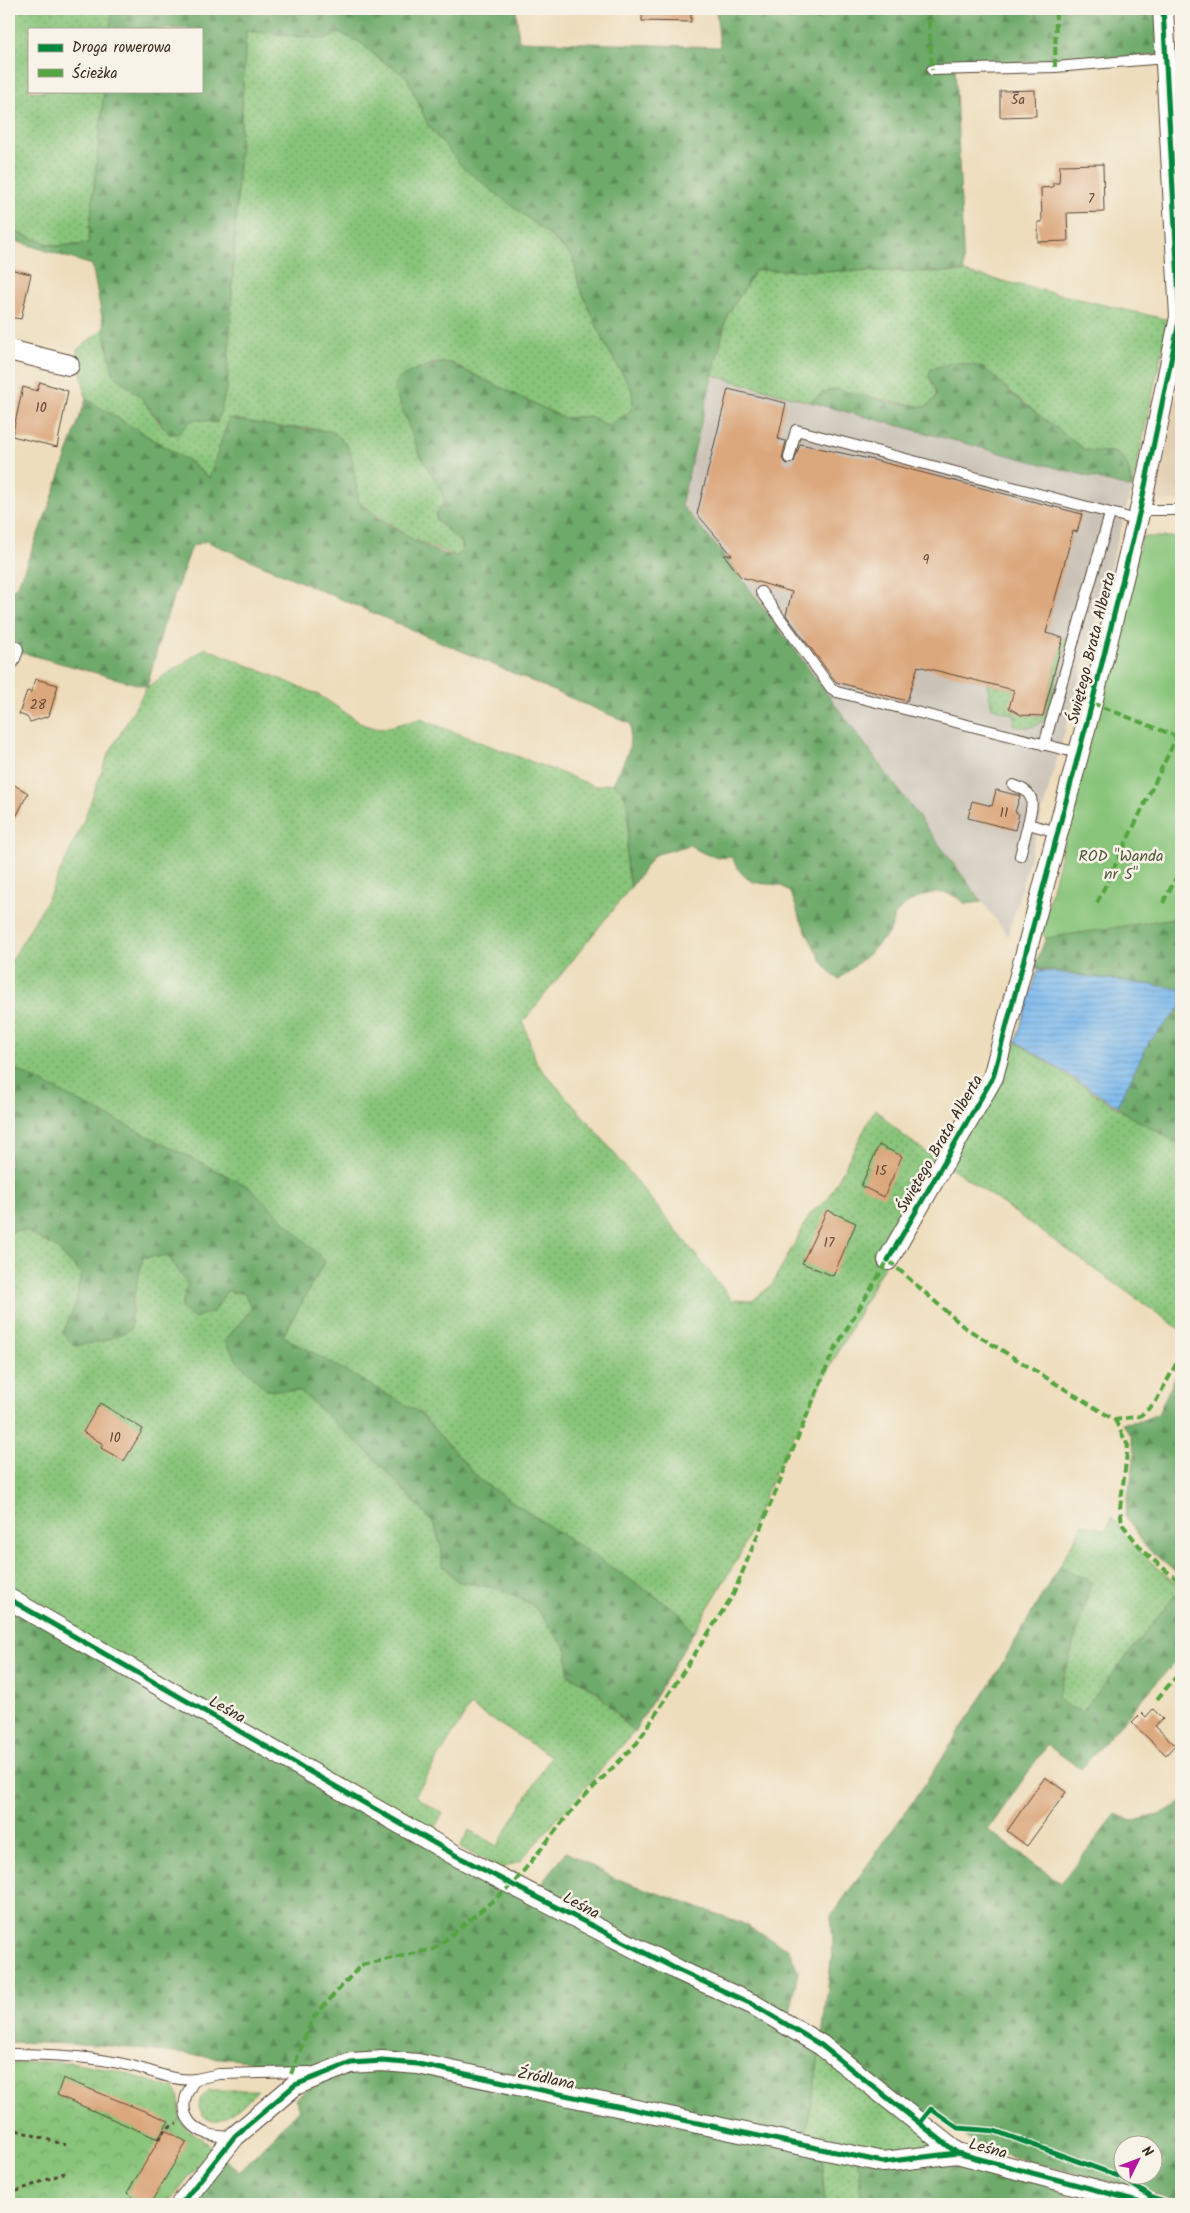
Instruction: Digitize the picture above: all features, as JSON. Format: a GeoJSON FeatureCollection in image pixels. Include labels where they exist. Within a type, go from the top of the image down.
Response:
{"type":"FeatureCollection","features":[{"type":"Feature","properties":{"kind":"street","name":"Świętego Brata Alberta"},"geometry":{"type":"LineString","coordinates":[[888,1260],[993,1077],[1138,515],[1180,317],[1175,89],[1166,58],[1163,9]]}},
{"type":"Feature","properties":{"kind":"street"},"geometry":{"type":"LineString","coordinates":[[9,350],[70,366]]}},
{"type":"Feature","properties":{"kind":"street","name":"Leśna"},"geometry":{"type":"LineString","coordinates":[[9,1599],[455,1855],[678,1970],[754,2005],[821,2045],[957,2154],[1149,2204]]}},
{"type":"Feature","properties":{"kind":"street","name":"Źródlana"},"geometry":{"type":"LineString","coordinates":[[181,2204],[235,2136],[295,2085],[351,2063],[382,2061],[418,2064],[883,2162],[957,2154]]}},
{"type":"Feature","properties":{"kind":"lane"},"geometry":{"type":"LineString","coordinates":[[932,70],[1055,67],[1166,58]]}},
{"type":"Feature","properties":{"kind":"lane"},"geometry":{"type":"LineString","coordinates":[[790,458],[796,430],[1110,514],[1138,515],[1181,510]]}},
{"type":"Feature","properties":{"kind":"lane"},"geometry":{"type":"LineString","coordinates":[[1044,745],[1110,514]]}},
{"type":"Feature","properties":{"kind":"lane"},"geometry":{"type":"LineString","coordinates":[[761,592],[831,688],[837,692],[1078,753]]}},
{"type":"Feature","properties":{"kind":"lane"},"geometry":{"type":"LineString","coordinates":[[1013,784],[1025,790],[1032,799],[1033,805],[1020,856]]}},
{"type":"Feature","properties":{"kind":"lane"},"geometry":{"type":"LineString","coordinates":[[1028,824],[1057,832]]}},
{"type":"Feature","properties":{"kind":"lane"},"geometry":{"type":"LineString","coordinates":[[9,2054],[87,2058],[129,2065],[172,2078],[196,2079],[219,2074],[275,2075],[331,2071]]}},
{"type":"Feature","properties":{"kind":"lane"},"geometry":{"type":"LineString","coordinates":[[196,2079],[185,2095],[183,2108],[187,2120],[206,2134],[220,2138],[235,2136]]}},
{"type":"Feature","properties":{"kind":"path"},"geometry":{"type":"LineString","coordinates":[[158,2138],[166,2128],[187,2120]]}},
{"type":"Feature","properties":{"kind":"path"},"geometry":{"type":"LineString","coordinates":[[9,2128],[66,2145]]}},
{"type":"Feature","properties":{"kind":"path"},"geometry":{"type":"LineString","coordinates":[[9,2194],[67,2172]]}},
{"type":"Feature","properties":{"kind":"shaded area"},"geometry":{"type":"Polygon","coordinates":[[[712,375],[1132,488],[1008,936],[724,555],[681,505],[712,375]]]}},
{"type":"Feature","properties":{"kind":"shaded area"},"geometry":{"type":"Polygon","coordinates":[[[1181,376],[1181,501],[1156,501],[1181,376]]]}},
{"type":"Feature","properties":{"kind":"green space"},"geometry":{"type":"Polygon","coordinates":[[[9,9],[112,9],[110,28],[28,28],[28,92],[104,92],[89,244],[55,246],[9,230],[9,9]]]}},
{"type":"Feature","properties":{"kind":"green space"},"geometry":{"type":"Polygon","coordinates":[[[112,9],[516,9],[519,41],[720,47],[716,9],[1158,9],[1160,55],[955,66],[964,272],[756,270],[727,316],[681,505],[724,555],[982,902],[965,904],[949,894],[940,893],[921,896],[904,906],[897,913],[890,932],[839,979],[828,970],[817,952],[790,893],[784,887],[762,884],[747,878],[739,870],[732,857],[710,856],[690,845],[654,855],[631,887],[626,860],[629,830],[628,808],[620,790],[613,784],[629,750],[631,724],[206,541],[192,546],[163,627],[147,687],[13,650],[9,660],[9,592],[18,585],[51,501],[86,399],[187,460],[209,478],[229,418],[279,427],[331,431],[346,444],[352,457],[359,503],[378,518],[408,536],[438,552],[451,555],[459,555],[463,548],[437,520],[436,514],[445,501],[438,484],[420,455],[394,389],[402,377],[409,372],[426,366],[450,363],[564,418],[590,416],[607,426],[630,412],[633,405],[632,390],[606,346],[579,286],[573,257],[551,236],[462,167],[428,125],[407,77],[378,58],[361,43],[340,33],[326,39],[246,31],[227,386],[217,423],[193,419],[178,434],[169,434],[141,397],[113,374],[92,265],[9,239],[9,230],[55,246],[88,244],[104,92],[202,92],[202,28],[110,28],[112,9]]]}},
{"type":"Feature","properties":{"kind":"green space"},"geometry":{"type":"Polygon","coordinates":[[[246,31],[326,39],[340,33],[361,43],[378,58],[407,77],[428,125],[573,257],[579,286],[606,346],[632,390],[633,405],[630,412],[607,426],[590,416],[564,418],[450,363],[433,363],[400,379],[420,455],[438,484],[445,501],[436,514],[436,520],[462,544],[462,551],[456,556],[412,539],[359,503],[355,489],[350,451],[336,435],[315,429],[279,427],[210,478],[187,460],[86,399],[77,350],[104,328],[113,374],[141,397],[161,426],[178,434],[193,419],[217,423],[227,385],[246,31]]]}},
{"type":"Feature","properties":{"kind":"green space"},"geometry":{"type":"Polygon","coordinates":[[[756,270],[964,272],[1169,320],[1132,488],[1130,475],[1121,456],[1112,452],[1093,452],[1084,449],[1045,420],[983,367],[931,381],[936,396],[925,407],[829,390],[810,402],[712,375],[727,316],[756,270]]]}},
{"type":"Feature","properties":{"kind":"green space"},"geometry":{"type":"Polygon","coordinates":[[[954,362],[983,367],[1016,397],[1085,450],[1117,453],[1127,464],[1132,488],[810,402],[822,393],[836,389],[888,402],[925,407],[936,396],[929,376],[931,369],[954,362]]]}},
{"type":"Feature","properties":{"kind":"green space","name":"ROD \"Wanda nr 5\""},"geometry":{"type":"Polygon","coordinates":[[[1142,537],[1181,537],[1181,917],[1046,938],[1041,932],[1142,537]]]}},
{"type":"Feature","properties":{"kind":"green space"},"geometry":{"type":"Polygon","coordinates":[[[1063,638],[1068,638],[1048,714],[1037,725],[1014,726],[1015,715],[992,708],[987,683],[1014,690],[1021,715],[1043,716],[1063,638]]]}},
{"type":"Feature","properties":{"kind":"green space"},"geometry":{"type":"Polygon","coordinates":[[[206,648],[319,695],[364,725],[380,729],[420,719],[595,786],[614,784],[621,788],[627,806],[626,863],[631,887],[523,1022],[537,1064],[597,1132],[732,1300],[752,1301],[772,1285],[811,1213],[828,1199],[875,1109],[905,1137],[939,1161],[776,1470],[739,1556],[693,1633],[678,1612],[481,1481],[420,1413],[282,1336],[293,1319],[9,1066],[9,965],[47,900],[82,825],[108,755],[147,687],[206,648]]]}},
{"type":"Feature","properties":{"kind":"green space"},"geometry":{"type":"Polygon","coordinates":[[[1181,917],[1181,989],[1034,968],[1046,938],[1181,917]]]}},
{"type":"Feature","properties":{"kind":"green space"},"geometry":{"type":"Polygon","coordinates":[[[1181,1007],[1181,1145],[1128,1115],[1117,1106],[1149,1041],[1181,1007]]]}},
{"type":"Feature","properties":{"kind":"green space"},"geometry":{"type":"Polygon","coordinates":[[[1011,1039],[1128,1115],[1181,1145],[1181,1330],[949,1166],[1011,1039]]]}},
{"type":"Feature","properties":{"kind":"green space"},"geometry":{"type":"Polygon","coordinates":[[[9,1066],[251,1188],[325,1261],[283,1336],[420,1413],[481,1481],[679,1612],[693,1633],[634,1732],[596,1691],[568,1674],[568,1651],[533,1605],[498,1588],[458,1582],[442,1564],[442,1550],[434,1523],[369,1453],[300,1391],[266,1390],[237,1361],[225,1340],[252,1309],[244,1293],[227,1291],[214,1311],[193,1318],[181,1308],[188,1284],[168,1256],[143,1257],[132,1304],[131,1329],[104,1341],[74,1346],[63,1333],[76,1303],[81,1274],[55,1247],[25,1230],[9,1231],[9,1066]]]}},
{"type":"Feature","properties":{"kind":"green space"},"geometry":{"type":"Polygon","coordinates":[[[25,1230],[55,1247],[81,1274],[76,1303],[63,1333],[131,1329],[132,1304],[143,1257],[168,1256],[188,1285],[181,1308],[214,1311],[226,1291],[244,1293],[252,1308],[225,1340],[266,1390],[300,1391],[369,1453],[434,1523],[442,1550],[442,1564],[458,1582],[498,1588],[533,1605],[568,1651],[568,1675],[596,1691],[634,1732],[520,1861],[500,1869],[460,1847],[469,1830],[497,1846],[551,1756],[470,1706],[415,1796],[443,1814],[427,1839],[9,1600],[9,1231],[25,1230]]]}},
{"type":"Feature","properties":{"kind":"green space"},"geometry":{"type":"Polygon","coordinates":[[[1181,1364],[1181,1577],[1145,1546],[1125,1515],[1135,1453],[1131,1435],[1122,1423],[1140,1421],[1158,1414],[1181,1364]]]}},
{"type":"Feature","properties":{"kind":"green space"},"geometry":{"type":"Polygon","coordinates":[[[1112,1517],[1134,1547],[1181,1588],[1082,1712],[1067,1706],[1058,1697],[1091,1582],[1059,1566],[1083,1524],[1106,1530],[1112,1517]]]}},
{"type":"Feature","properties":{"kind":"green space"},"geometry":{"type":"Polygon","coordinates":[[[1059,1566],[1091,1582],[1058,1697],[1067,1706],[1082,1712],[1181,1588],[1181,1655],[1081,1769],[1047,1745],[988,1830],[1061,1883],[1116,1814],[1132,1821],[1159,1815],[1181,1803],[1181,2200],[1126,2186],[1162,2186],[1162,2136],[1112,2136],[1112,2183],[1023,2160],[975,2143],[933,2113],[920,2123],[821,2045],[804,2147],[418,2064],[280,2072],[257,2062],[100,2045],[9,2042],[9,1600],[533,1895],[566,1852],[614,1878],[740,1922],[789,1950],[798,1971],[788,2025],[821,2044],[833,1945],[831,1916],[921,1790],[991,1683],[1059,1566]]]}},
{"type":"Feature","properties":{"kind":"green space"},"geometry":{"type":"Polygon","coordinates":[[[821,2045],[944,2142],[919,2158],[858,2157],[862,2204],[825,2204],[821,2154],[804,2147],[821,2045]]]}},
{"type":"Feature","properties":{"kind":"green space"},"geometry":{"type":"Polygon","coordinates":[[[9,2062],[70,2062],[116,2070],[174,2089],[179,2100],[179,2114],[182,2122],[189,2130],[205,2141],[211,2149],[167,2204],[9,2204],[9,2062]]]}},
{"type":"Feature","properties":{"kind":"green space"},"geometry":{"type":"Polygon","coordinates":[[[381,2064],[821,2154],[825,2204],[189,2204],[224,2159],[239,2172],[300,2108],[295,2099],[331,2071],[381,2064]]]}},
{"type":"Feature","properties":{"kind":"green space"},"geometry":{"type":"Polygon","coordinates":[[[209,2090],[258,2090],[228,2116],[220,2120],[212,2120],[204,2117],[199,2107],[200,2099],[209,2090]]]}},
{"type":"Feature","properties":{"kind":"green space"},"geometry":{"type":"Polygon","coordinates":[[[957,2153],[1060,2181],[1091,2199],[1091,2204],[862,2204],[857,2157],[957,2153]]]}},
{"type":"Feature","properties":{"kind":"water"},"geometry":{"type":"Polygon","coordinates":[[[1038,970],[1181,989],[1181,1007],[1149,1042],[1117,1106],[1016,1041],[1038,970]]]}},
{"type":"Feature","properties":{"kind":"building"},"geometry":{"type":"Polygon","coordinates":[[[642,9],[691,9],[691,22],[642,21],[642,9]]]}},
{"type":"Feature","properties":{"kind":"building"},"geometry":{"type":"Polygon","coordinates":[[[1035,90],[1036,116],[1000,117],[1000,91],[1035,90]]]}},
{"type":"Feature","properties":{"kind":"building"},"geometry":{"type":"Polygon","coordinates":[[[1103,164],[1104,212],[1067,213],[1068,241],[1038,242],[1038,222],[1042,222],[1041,188],[1053,187],[1053,183],[1059,183],[1060,165],[1103,164]]]}},
{"type":"Feature","properties":{"kind":"building"},"geometry":{"type":"Polygon","coordinates":[[[9,269],[31,274],[21,319],[9,317],[9,269]]]}},
{"type":"Feature","properties":{"kind":"building"},"geometry":{"type":"Polygon","coordinates":[[[40,382],[68,391],[57,447],[12,436],[23,387],[37,391],[40,382]]]}},
{"type":"Feature","properties":{"kind":"building"},"geometry":{"type":"Polygon","coordinates":[[[728,389],[786,403],[778,439],[786,441],[782,459],[787,464],[794,462],[800,444],[874,460],[1082,514],[1077,532],[1073,531],[1046,633],[1063,638],[1043,716],[1021,715],[1009,708],[1014,690],[918,666],[907,701],[836,682],[786,615],[792,592],[741,577],[724,555],[732,555],[697,514],[728,389]]]}},
{"type":"Feature","properties":{"kind":"building"},"geometry":{"type":"Polygon","coordinates":[[[36,679],[58,685],[49,716],[30,722],[27,717],[19,714],[27,691],[31,692],[36,679]]]}},
{"type":"Feature","properties":{"kind":"building"},"geometry":{"type":"Polygon","coordinates":[[[9,782],[28,793],[9,831],[9,782]]]}},
{"type":"Feature","properties":{"kind":"building"},"geometry":{"type":"Polygon","coordinates":[[[996,790],[1020,796],[1015,812],[1019,814],[1015,830],[968,818],[972,801],[992,806],[996,790]]]}},
{"type":"Feature","properties":{"kind":"building"},"geometry":{"type":"Polygon","coordinates":[[[879,1145],[902,1156],[884,1197],[861,1186],[879,1145]]]}},
{"type":"Feature","properties":{"kind":"building"},"geometry":{"type":"Polygon","coordinates":[[[827,1210],[856,1223],[833,1276],[802,1263],[827,1210]]]}},
{"type":"Feature","properties":{"kind":"building"},"geometry":{"type":"Polygon","coordinates":[[[100,1403],[143,1429],[124,1461],[101,1448],[103,1444],[83,1432],[100,1403]]]}},
{"type":"Feature","properties":{"kind":"building"},"geometry":{"type":"Polygon","coordinates":[[[1153,1709],[1163,1719],[1155,1726],[1175,1745],[1166,1755],[1132,1723],[1142,1713],[1146,1717],[1153,1709]]]}},
{"type":"Feature","properties":{"kind":"building"},"geometry":{"type":"Polygon","coordinates":[[[1045,1777],[1066,1792],[1027,1846],[1007,1831],[1045,1777]]]}},
{"type":"Feature","properties":{"kind":"building"},"geometry":{"type":"Polygon","coordinates":[[[63,2078],[169,2121],[158,2139],[57,2095],[63,2078]]]}},
{"type":"Feature","properties":{"kind":"building"},"geometry":{"type":"Polygon","coordinates":[[[165,2130],[187,2142],[150,2204],[143,2204],[127,2193],[165,2130]]]}},
{"type":"Feature","properties":{"kind":"marked path"},"geometry":{"type":"LineString","coordinates":[[928,9],[932,70]]}},
{"type":"Feature","properties":{"kind":"marked path"},"geometry":{"type":"LineString","coordinates":[[1055,67],[1056,9]]}},
{"type":"Feature","properties":{"kind":"marked path"},"geometry":{"type":"LineString","coordinates":[[1092,703],[1181,738]]}},
{"type":"Feature","properties":{"kind":"marked path"},"geometry":{"type":"LineString","coordinates":[[1097,903],[1181,728]]}},
{"type":"Feature","properties":{"kind":"marked path"},"geometry":{"type":"LineString","coordinates":[[1163,903],[1181,868]]}},
{"type":"Feature","properties":{"kind":"marked path"},"geometry":{"type":"LineString","coordinates":[[291,2074],[312,2019],[361,1965],[434,1949],[513,1884],[577,1804],[637,1743],[733,1595],[833,1352],[888,1260],[964,1327],[1115,1420],[1140,1416],[1155,1403],[1181,1355]]}},
{"type":"Feature","properties":{"kind":"marked path"},"geometry":{"type":"LineString","coordinates":[[1115,1420],[1128,1446],[1120,1508],[1122,1524],[1144,1552],[1181,1583]]}},
{"type":"Feature","properties":{"kind":"marked path"},"geometry":{"type":"LineString","coordinates":[[1157,1699],[1181,1671]]}},
{"type":"Feature","properties":{"kind":"cycle path"},"geometry":{"type":"LineString","coordinates":[[888,1260],[993,1077],[1092,703],[1140,510],[1180,317],[1163,9]]}},
{"type":"Feature","properties":{"kind":"cycle path"},"geometry":{"type":"LineString","coordinates":[[9,1599],[455,1855],[678,1970],[754,2005],[821,2045],[957,2153],[1149,2204]]}},
{"type":"Feature","properties":{"kind":"cycle path"},"geometry":{"type":"LineString","coordinates":[[181,2204],[235,2136],[295,2085],[351,2063],[382,2061],[418,2064],[883,2162],[957,2153]]}},
{"type":"Feature","properties":{"kind":"cycle path"},"geometry":{"type":"LineString","coordinates":[[920,2123],[931,2109],[958,2128],[995,2131],[1121,2177],[1154,2199],[1173,2204]]}}]}
